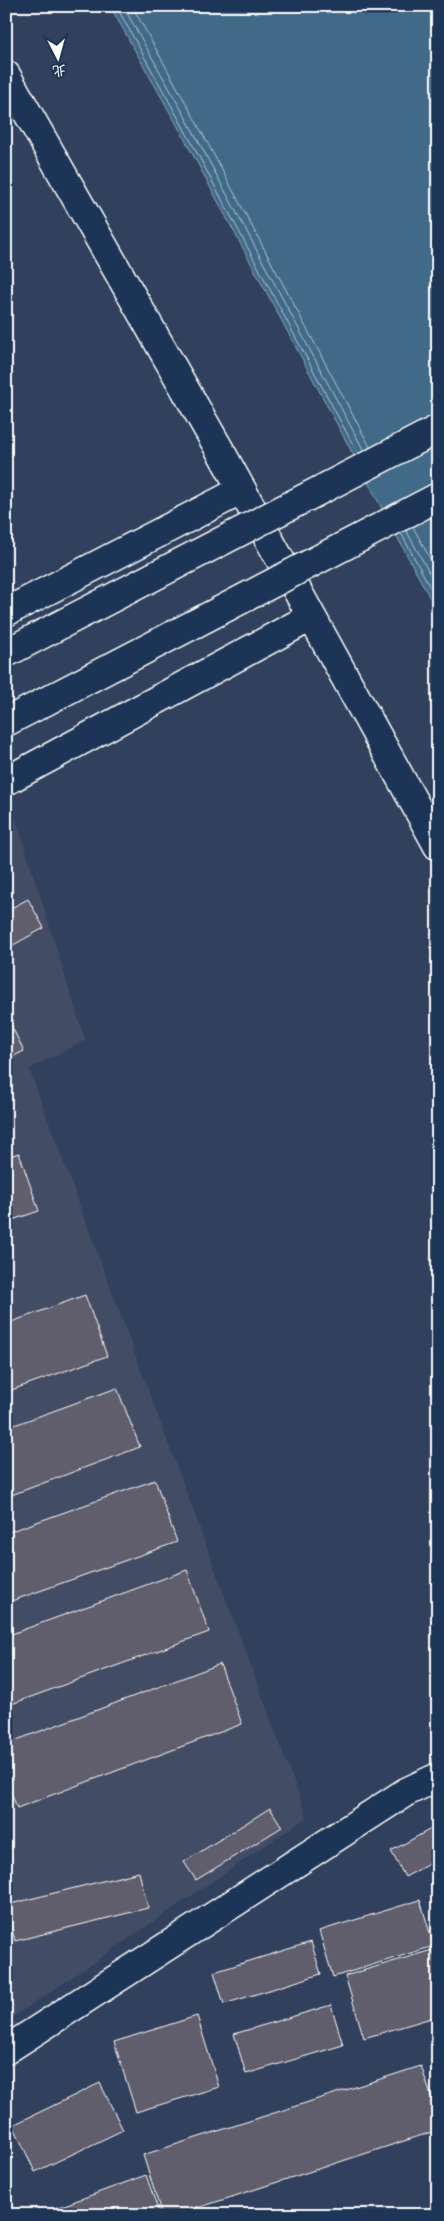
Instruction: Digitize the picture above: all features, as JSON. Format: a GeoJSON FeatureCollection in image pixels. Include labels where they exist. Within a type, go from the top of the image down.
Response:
{"type":"FeatureCollection","features":[{"type":"Feature","properties":{"kind":"street"},"geometry":{"type":"LineString","coordinates":[[6,75],[242,490],[438,846]]}},
{"type":"Feature","properties":{"kind":"street"},"geometry":{"type":"LineString","coordinates":[[6,653],[438,429]]}},
{"type":"Feature","properties":{"kind":"street"},"geometry":{"type":"LineString","coordinates":[[6,612],[242,490]]}},
{"type":"Feature","properties":{"kind":"street"},"geometry":{"type":"LineString","coordinates":[[6,722],[438,497]]}},
{"type":"Feature","properties":{"kind":"street"},"geometry":{"type":"LineString","coordinates":[[6,781],[312,617]]}},
{"type":"Feature","properties":{"kind":"street"},"geometry":{"type":"LineString","coordinates":[[6,2050],[406,1792],[438,1777]]}},
{"type":"Feature","properties":{"kind":"shaded area"},"geometry":{"type":"Polygon","coordinates":[[[13,810],[85,1040],[29,1069],[307,1817],[6,2022],[6,813],[13,810]]]}},
{"type":"Feature","properties":{"kind":"water"},"geometry":{"type":"Polygon","coordinates":[[[110,6],[438,6],[438,613],[176,123],[110,6]]]}},
{"type":"Feature","properties":{"kind":"building"},"geometry":{"type":"Polygon","coordinates":[[[28,899],[44,928],[6,949],[6,911],[28,899]]]}},
{"type":"Feature","properties":{"kind":"building"},"geometry":{"type":"Polygon","coordinates":[[[6,1015],[24,1051],[6,1060],[6,1015]]]}},
{"type":"Feature","properties":{"kind":"building"},"geometry":{"type":"Polygon","coordinates":[[[19,1153],[39,1211],[6,1222],[6,1157],[19,1153]]]}},
{"type":"Feature","properties":{"kind":"building"},"geometry":{"type":"Polygon","coordinates":[[[85,1295],[107,1356],[6,1392],[6,1324],[85,1295]]]}},
{"type":"Feature","properties":{"kind":"building"},"geometry":{"type":"Polygon","coordinates":[[[117,1388],[140,1447],[6,1497],[6,1428],[117,1388]]]}},
{"type":"Feature","properties":{"kind":"building"},"geometry":{"type":"Polygon","coordinates":[[[155,1480],[177,1542],[6,1603],[6,1533],[155,1480]]]}},
{"type":"Feature","properties":{"kind":"building"},"geometry":{"type":"Polygon","coordinates":[[[187,1570],[209,1632],[6,1706],[6,1636],[187,1570]]]}},
{"type":"Feature","properties":{"kind":"building"},"geometry":{"type":"Polygon","coordinates":[[[220,1664],[242,1724],[17,1808],[6,1779],[6,1744],[220,1664]]]}},
{"type":"Feature","properties":{"kind":"building"},"geometry":{"type":"Polygon","coordinates":[[[270,1808],[282,1827],[196,1880],[184,1862],[270,1808]]]}},
{"type":"Feature","properties":{"kind":"building"},"geometry":{"type":"Polygon","coordinates":[[[438,1825],[438,1859],[405,1877],[391,1851],[438,1825]]]}},
{"type":"Feature","properties":{"kind":"building"},"geometry":{"type":"Polygon","coordinates":[[[139,1872],[148,1908],[15,1941],[6,1905],[139,1872]]]}},
{"type":"Feature","properties":{"kind":"building"},"geometry":{"type":"Polygon","coordinates":[[[420,1900],[434,1946],[333,1977],[319,1931],[420,1900]]]}},
{"type":"Feature","properties":{"kind":"building"},"geometry":{"type":"Polygon","coordinates":[[[311,1942],[321,1974],[224,2004],[214,1972],[311,1942]]]}},
{"type":"Feature","properties":{"kind":"building"},"geometry":{"type":"Polygon","coordinates":[[[432,1950],[438,1968],[438,2016],[364,2038],[345,1976],[432,1950]]]}},
{"type":"Feature","properties":{"kind":"building"},"geometry":{"type":"Polygon","coordinates":[[[331,2005],[343,2045],[246,2074],[234,2034],[331,2005]]]}},
{"type":"Feature","properties":{"kind":"building"},"geometry":{"type":"Polygon","coordinates":[[[197,2016],[219,2087],[136,2112],[114,2042],[197,2016]]]}},
{"type":"Feature","properties":{"kind":"building"},"geometry":{"type":"Polygon","coordinates":[[[421,2066],[438,2116],[438,2130],[176,2215],[162,2215],[143,2155],[421,2066]]]}},
{"type":"Feature","properties":{"kind":"building"},"geometry":{"type":"Polygon","coordinates":[[[100,2083],[123,2130],[35,2172],[13,2125],[100,2083]]]}},
{"type":"Feature","properties":{"kind":"building"},"geometry":{"type":"Polygon","coordinates":[[[146,2175],[160,2215],[40,2214],[146,2175]]]}}]}
